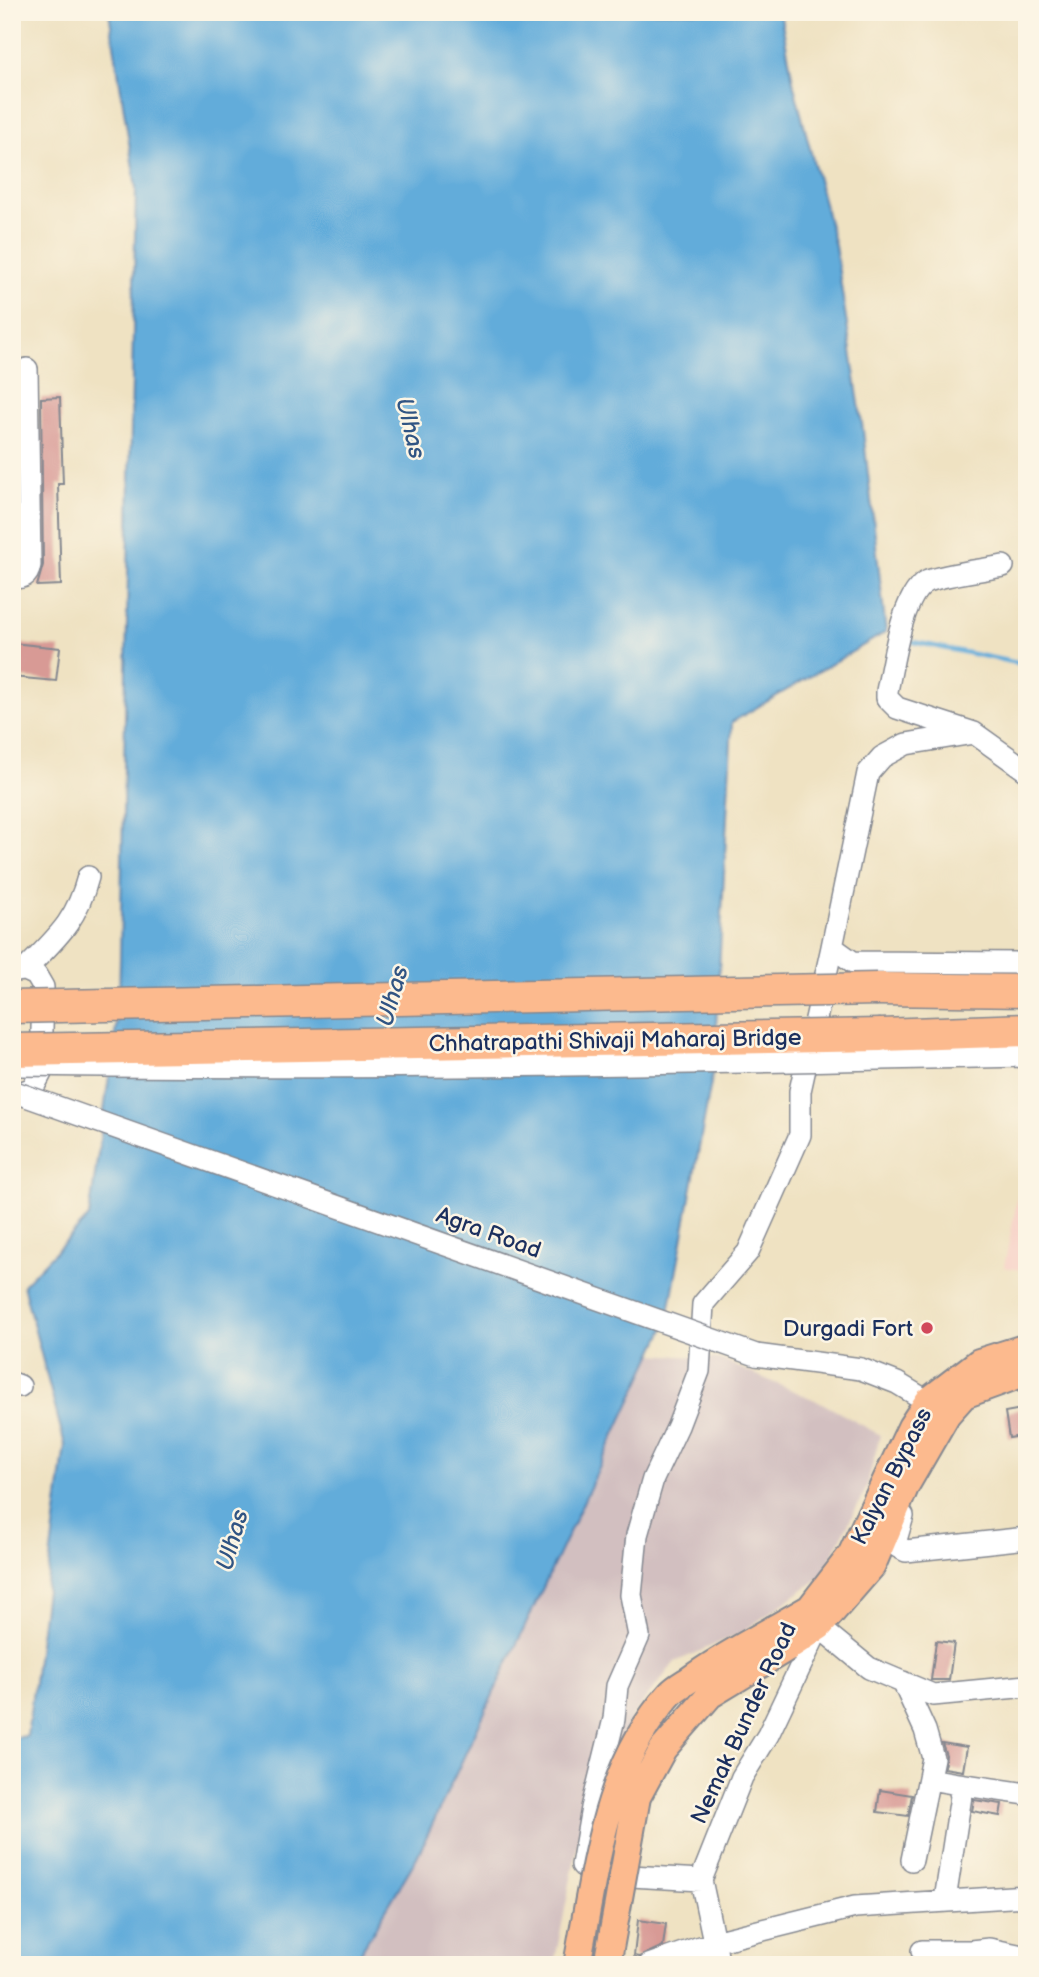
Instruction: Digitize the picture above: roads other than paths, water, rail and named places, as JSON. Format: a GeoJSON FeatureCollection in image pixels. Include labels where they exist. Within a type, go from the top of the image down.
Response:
{"type":"FeatureCollection","features":[{"type":"Feature","properties":{"kind":"highway","name":"Chhatrapathi Shivaji Maharaj Bridge"},"geometry":{"type":"LineString","coordinates":[[12,1007],[877,989],[1027,991]]}},
{"type":"Feature","properties":{"kind":"highway","name":"Chhatrapathi Shivaji Maharaj Bridge"},"geometry":{"type":"LineString","coordinates":[[12,1049],[881,1047],[1027,1030]]}},
{"type":"Feature","properties":{"kind":"main road","name":"Kalyan Bypass"},"geometry":{"type":"LineString","coordinates":[[815,1618],[851,1555],[911,1427],[938,1407],[979,1362],[1027,1347]]}},
{"type":"Feature","properties":{"kind":"main road","name":"Kalyan Bypass"},"geometry":{"type":"LineString","coordinates":[[815,1618],[872,1566],[938,1407],[1027,1372]]}},
{"type":"Feature","properties":{"kind":"main road"},"geometry":{"type":"LineString","coordinates":[[607,1965],[637,1797],[663,1749],[710,1695],[781,1638],[815,1618]]}},
{"type":"Feature","properties":{"kind":"main road"},"geometry":{"type":"LineString","coordinates":[[577,1965],[598,1853],[616,1783],[644,1731],[671,1692],[707,1667],[781,1638]]}},
{"type":"Feature","properties":{"kind":"street"},"geometry":{"type":"LineString","coordinates":[[12,578],[26,576],[30,565],[27,369]]}},
{"type":"Feature","properties":{"kind":"street"},"geometry":{"type":"LineString","coordinates":[[1003,566],[927,582],[915,592],[903,622],[887,698],[897,708],[974,733],[1027,771]]}},
{"type":"Feature","properties":{"kind":"street"},"geometry":{"type":"LineString","coordinates":[[719,1965],[701,1880],[631,1876],[584,1868],[582,1865],[592,1808],[614,1719],[617,1686],[639,1636],[631,1595],[638,1535],[653,1479],[678,1426],[699,1371],[703,1304],[748,1252],[800,1135],[800,1091],[868,773],[882,757],[905,744],[974,733]]}},
{"type":"Feature","properties":{"kind":"street"},"geometry":{"type":"LineString","coordinates":[[18,971],[71,921],[83,896],[88,877]]}},
{"type":"Feature","properties":{"kind":"street"},"geometry":{"type":"LineString","coordinates":[[832,947],[853,962],[1027,963]]}},
{"type":"Feature","properties":{"kind":"street"},"geometry":{"type":"LineString","coordinates":[[12,1094],[33,1088],[41,1073],[43,987],[36,975],[18,971]]}},
{"type":"Feature","properties":{"kind":"street"},"geometry":{"type":"LineString","coordinates":[[12,1065],[194,1068],[596,1066],[881,1047],[1027,1056]]}},
{"type":"Feature","properties":{"kind":"street","name":"Agra Road"},"geometry":{"type":"LineString","coordinates":[[12,1094],[756,1355],[861,1369],[897,1384],[938,1407]]}},
{"type":"Feature","properties":{"kind":"street"},"geometry":{"type":"LineString","coordinates":[[906,1485],[906,1508],[896,1540],[898,1547],[906,1550],[1027,1538]]}},
{"type":"Feature","properties":{"kind":"street"},"geometry":{"type":"LineString","coordinates":[[815,1618],[869,1668],[933,1695],[1027,1686]]}},
{"type":"Feature","properties":{"kind":"street","name":"Nemak Bunder Road"},"geometry":{"type":"LineString","coordinates":[[701,1880],[742,1777],[768,1735],[815,1618]]}},
{"type":"Feature","properties":{"kind":"street"},"geometry":{"type":"LineString","coordinates":[[903,1682],[925,1730],[933,1758],[912,1860]]}},
{"type":"Feature","properties":{"kind":"street"},"geometry":{"type":"LineString","coordinates":[[615,1965],[637,1836],[648,1790],[673,1745]]}},
{"type":"Feature","properties":{"kind":"street"},"geometry":{"type":"LineString","coordinates":[[929,1779],[1027,1794]]}},
{"type":"Feature","properties":{"kind":"street"},"geometry":{"type":"LineString","coordinates":[[945,1900],[961,1796],[958,1784]]}},
{"type":"Feature","properties":{"kind":"street"},"geometry":{"type":"LineString","coordinates":[[649,1965],[714,1942],[855,1907],[1027,1896]]}},
{"type":"Feature","properties":{"kind":"street"},"geometry":{"type":"LineString","coordinates":[[922,1951],[989,1949],[1027,1957]]}},
{"type":"Feature","properties":{"kind":"water","name":"Ulhas"},"geometry":{"type":"Polygon","coordinates":[[[109,12],[780,12],[794,86],[835,246],[863,430],[886,632],[732,722],[714,1066],[667,1323],[416,1859],[353,1965],[12,1965],[12,1738],[27,1736],[65,1445],[23,1285],[89,1217],[119,1006],[136,188],[109,12]]]}},
{"type":"Feature","properties":{"kind":"waterway"},"geometry":{"type":"LineString","coordinates":[[904,640],[1027,665]]}},
{"type":"Feature","properties":{"kind":"place","name":"Durgadi Fort"},"geometry":{"type":"Point","coordinates":[927,1328]}}]}
